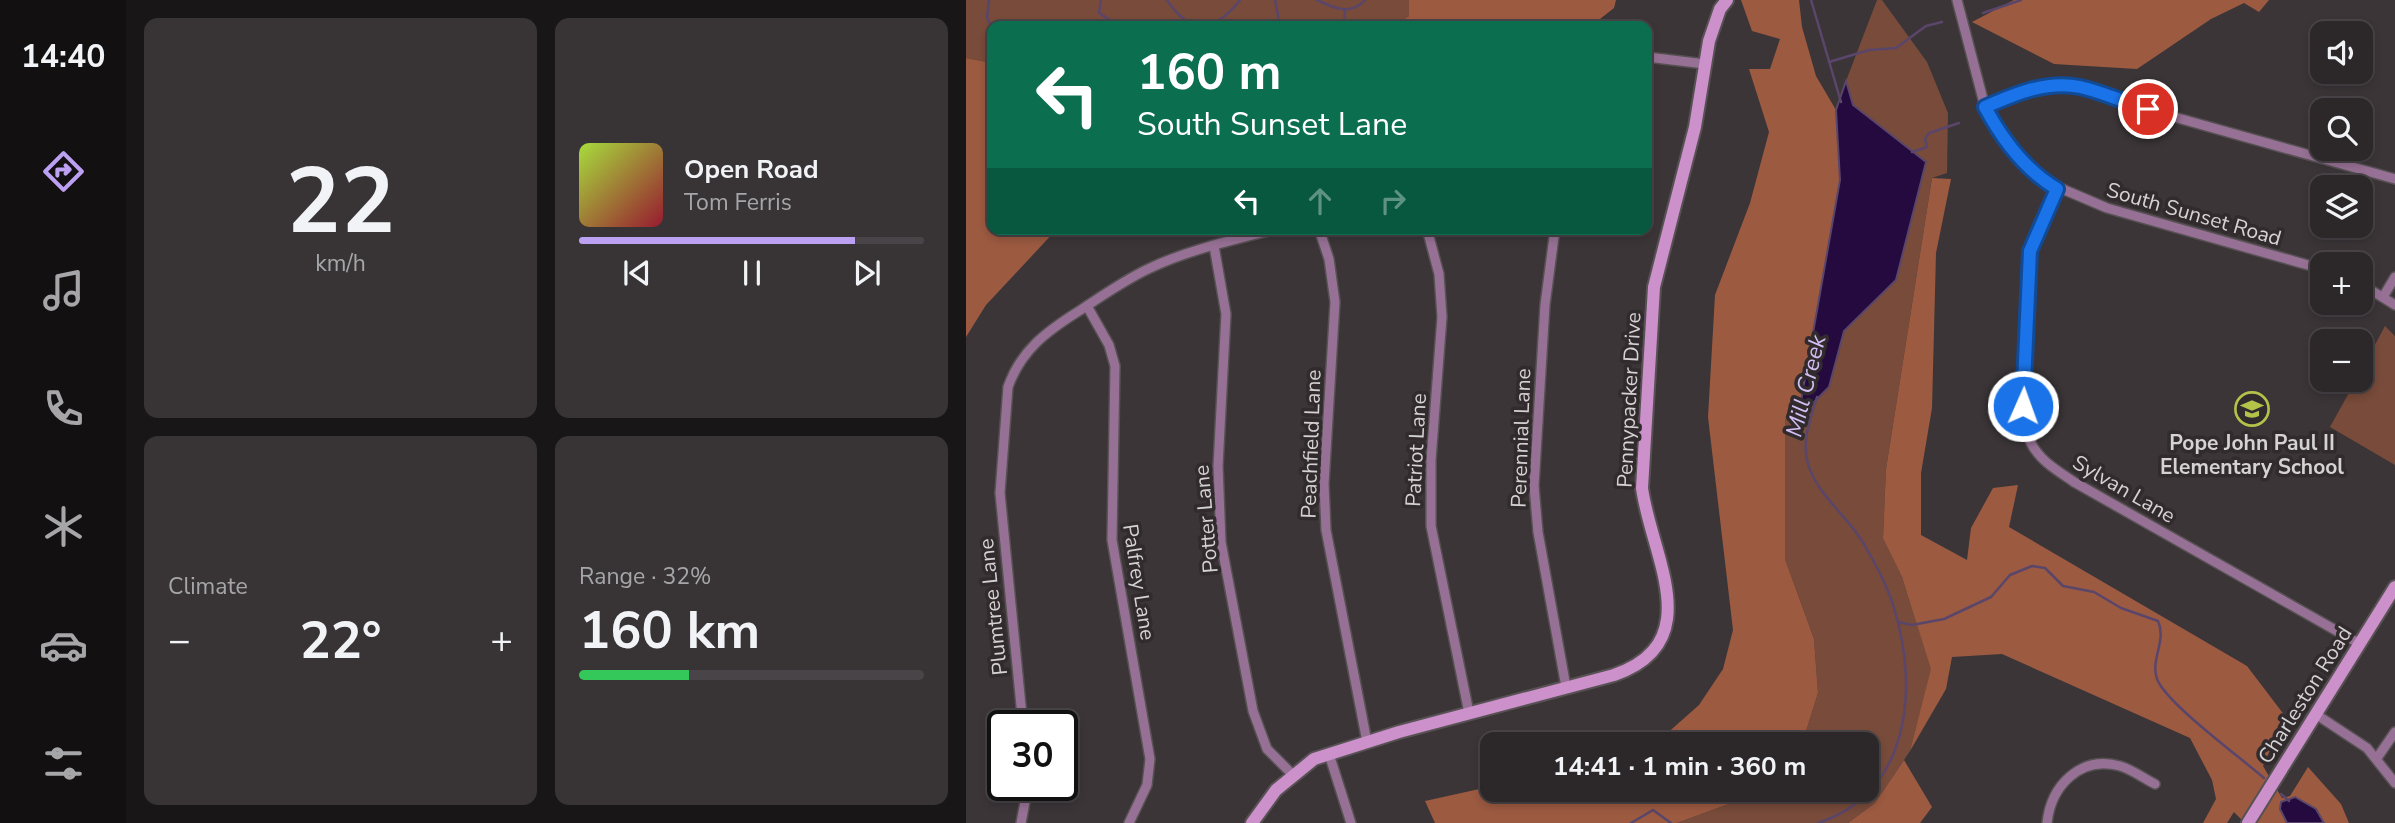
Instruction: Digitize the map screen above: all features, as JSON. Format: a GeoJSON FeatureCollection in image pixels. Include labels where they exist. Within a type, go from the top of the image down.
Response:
{"type":"FeatureCollection","features":[{"type":"Feature","properties":{"kind":"street","name":"Pennypacker Drive"},"geometry":{"type":"LineString","coordinates":[[1252,823],[1266,802],[1293,775],[1329,754],[1367,741],[1614,675],[1640,664],[1660,641],[1666,627],[1669,597],[1651,537],[1642,488],[1653,305],[1660,260],[1695,127],[1704,64],[1714,25],[1727,0]]}},
{"type":"Feature","properties":{"kind":"street","name":"South Sunset Road"},"geometry":{"type":"LineString","coordinates":[[1957,0],[1985,107],[2017,155],[2035,174],[2057,189],[2107,208],[2310,266]]}},
{"type":"Feature","properties":{"kind":"street"},"geometry":{"type":"LineString","coordinates":[[1652,58],[1704,64]]}},
{"type":"Feature","properties":{"kind":"street"},"geometry":{"type":"LineString","coordinates":[[1985,107],[2028,90],[2057,85],[2082,87],[2122,102],[2395,179]]}},
{"type":"Feature","properties":{"kind":"street","name":"Sylvan Lane"},"geometry":{"type":"LineString","coordinates":[[2057,189],[2036,232],[2029,259],[2023,406],[2026,430],[2035,451],[2074,482],[2360,644]]}},
{"type":"Feature","properties":{"kind":"street","name":"Plumtree Lane"},"geometry":{"type":"LineString","coordinates":[[1021,710],[1000,505],[1008,387],[1029,348],[1087,306],[1150,268],[1254,235]]}},
{"type":"Feature","properties":{"kind":"street","name":"Peachfield Lane"},"geometry":{"type":"LineString","coordinates":[[1321,235],[1329,259],[1335,302],[1324,484],[1326,530],[1367,741]]}},
{"type":"Feature","properties":{"kind":"street","name":"Patriot Lane"},"geometry":{"type":"LineString","coordinates":[[1429,235],[1439,274],[1442,317],[1430,473],[1431,526],[1469,713]]}},
{"type":"Feature","properties":{"kind":"street","name":"Perennial Lane"},"geometry":{"type":"LineString","coordinates":[[1554,235],[1545,305],[1534,486],[1538,532],[1566,687]]}},
{"type":"Feature","properties":{"kind":"street","name":"Potter Lane"},"geometry":{"type":"LineString","coordinates":[[1214,246],[1226,314],[1218,466],[1221,542],[1252,711],[1267,749],[1293,775]]}},
{"type":"Feature","properties":{"kind":"street"},"geometry":{"type":"LineString","coordinates":[[2383,297],[2395,277]]}},
{"type":"Feature","properties":{"kind":"street"},"geometry":{"type":"LineString","coordinates":[[2373,291],[2395,305]]}},
{"type":"Feature","properties":{"kind":"street","name":"Palfrey Lane"},"geometry":{"type":"LineString","coordinates":[[1087,306],[1109,345],[1115,366],[1112,540],[1150,745],[1147,785],[1129,823]]}},
{"type":"Feature","properties":{"kind":"street","name":"Charleston Road"},"geometry":{"type":"LineString","coordinates":[[2248,823],[2395,587]]}},
{"type":"Feature","properties":{"kind":"street"},"geometry":{"type":"LineString","coordinates":[[2317,715],[2357,740],[2377,758],[2395,783]]}},
{"type":"Feature","properties":{"kind":"street"},"geometry":{"type":"LineString","coordinates":[[2377,758],[2395,732]]}},
{"type":"Feature","properties":{"kind":"street"},"geometry":{"type":"LineString","coordinates":[[1329,754],[1351,823]]}},
{"type":"Feature","properties":{"kind":"street"},"geometry":{"type":"LineString","coordinates":[[2047,823],[2059,788],[2065,779],[2085,767],[2096,764],[2119,766],[2155,784]]}},
{"type":"Feature","properties":{"kind":"street"},"geometry":{"type":"LineString","coordinates":[[1021,823],[1025,801]]}},
{"type":"Feature","properties":{"kind":"shaded area"},"geometry":{"type":"Polygon","coordinates":[[[966,0],[1409,0],[1409,16],[1400,21],[987,21],[987,62],[966,58],[966,0]]]}},
{"type":"Feature","properties":{"kind":"shaded area"},"geometry":{"type":"Polygon","coordinates":[[[1409,0],[1616,0],[1614,8],[1597,21],[1400,21],[1409,16],[1409,0]]]}},
{"type":"Feature","properties":{"kind":"shaded area"},"geometry":{"type":"Polygon","coordinates":[[[1741,0],[1799,0],[1802,27],[1816,76],[1836,110],[1840,180],[1798,418],[1785,419],[1785,559],[1814,639],[1818,693],[1806,732],[1669,732],[1699,705],[1723,669],[1733,630],[1708,417],[1715,295],[1750,203],[1769,132],[1749,69],[1770,69],[1780,39],[1752,31],[1741,0]]]}},
{"type":"Feature","properties":{"kind":"shaded area"},"geometry":{"type":"Polygon","coordinates":[[[1877,0],[1882,0],[1927,62],[1948,113],[1947,173],[1932,178],[1886,469],[1883,537],[1902,577],[1932,669],[1910,751],[1879,797],[1879,732],[1806,732],[1818,693],[1814,639],[1785,559],[1785,418],[1798,418],[1829,387],[1844,331],[1896,279],[1926,162],[1852,105],[1846,81],[1877,0]]]}},
{"type":"Feature","properties":{"kind":"shaded area"},"geometry":{"type":"Polygon","coordinates":[[[2014,0],[2269,0],[2259,12],[2244,3],[2211,19],[2137,69],[2054,64],[1972,22],[2014,0]]]}},
{"type":"Feature","properties":{"kind":"shaded area"},"geometry":{"type":"Polygon","coordinates":[[[966,58],[987,62],[987,235],[1051,235],[986,305],[966,337],[966,58]]]}},
{"type":"Feature","properties":{"kind":"shaded area"},"geometry":{"type":"Polygon","coordinates":[[[1932,178],[1951,179],[1936,253],[1932,408],[1921,473],[1921,535],[1967,560],[1971,528],[1993,488],[2018,485],[2009,527],[2247,666],[2285,716],[2263,766],[2282,798],[2290,796],[2308,767],[2341,804],[2349,823],[2245,823],[2234,812],[2227,823],[2203,823],[2216,799],[2212,780],[2190,738],[2002,654],[1952,657],[1946,689],[1910,751],[1931,669],[1902,577],[1883,538],[1886,469],[1932,178]]]}},
{"type":"Feature","properties":{"kind":"shaded area"},"geometry":{"type":"Polygon","coordinates":[[[2385,326],[2395,336],[2395,465],[2330,427],[2349,392],[2373,392],[2373,348],[2385,326]]]}},
{"type":"Feature","properties":{"kind":"shaded area"},"geometry":{"type":"Polygon","coordinates":[[[1904,760],[1932,807],[1920,823],[1848,823],[1879,802],[1879,797],[1904,760]]]}},
{"type":"Feature","properties":{"kind":"shaded area"},"geometry":{"type":"Polygon","coordinates":[[[1480,789],[1480,802],[1734,802],[1677,823],[1435,823],[1425,801],[1480,789]]]}},
{"type":"Feature","properties":{"kind":"shaded area"},"geometry":{"type":"Polygon","coordinates":[[[1734,802],[1876,802],[1848,823],[1677,823],[1734,802]]]}},
{"type":"Feature","properties":{"kind":"water"},"geometry":{"type":"Polygon","coordinates":[[[1846,81],[1853,105],[1926,162],[1896,280],[1844,331],[1829,387],[1798,418],[1840,180],[1836,110],[1846,81]]]}},
{"type":"Feature","properties":{"kind":"water"},"geometry":{"type":"Polygon","coordinates":[[[2295,797],[2316,809],[2324,823],[2287,823],[2280,809],[2281,802],[2295,797]]]}},
{"type":"Feature","properties":{"kind":"waterway"},"geometry":{"type":"LineString","coordinates":[[989,0],[989,21]]}},
{"type":"Feature","properties":{"kind":"waterway"},"geometry":{"type":"LineString","coordinates":[[1101,0],[1099,13],[1111,21]]}},
{"type":"Feature","properties":{"kind":"waterway","name":"Mill Creek"},"geometry":{"type":"LineString","coordinates":[[1167,0],[1187,21]]}},
{"type":"Feature","properties":{"kind":"waterway","name":"Mill Creek"},"geometry":{"type":"LineString","coordinates":[[1217,21],[1240,0]]}},
{"type":"Feature","properties":{"kind":"waterway"},"geometry":{"type":"LineString","coordinates":[[1275,0],[1279,21]]}},
{"type":"Feature","properties":{"kind":"waterway","name":"Mill Creek"},"geometry":{"type":"LineString","coordinates":[[1317,0],[1342,9],[1354,8],[1365,0]]}},
{"type":"Feature","properties":{"kind":"waterway","name":"Mill Creek"},"geometry":{"type":"LineString","coordinates":[[1811,0],[1841,102]]}},
{"type":"Feature","properties":{"kind":"waterway"},"geometry":{"type":"LineString","coordinates":[[1983,13],[2021,0]]}},
{"type":"Feature","properties":{"kind":"waterway"},"geometry":{"type":"LineString","coordinates":[[1344,21],[1345,10]]}},
{"type":"Feature","properties":{"kind":"waterway"},"geometry":{"type":"LineString","coordinates":[[1829,62],[1869,50],[1896,48],[1926,26],[1942,22]]}},
{"type":"Feature","properties":{"kind":"waterway"},"geometry":{"type":"LineString","coordinates":[[1912,152],[1927,147],[1925,139],[1929,133],[1959,123]]}},
{"type":"Feature","properties":{"kind":"waterway","name":"Mill Creek"},"geometry":{"type":"LineString","coordinates":[[1817,397],[1806,438],[1808,464],[1818,486],[1858,535],[1881,576],[1894,608],[1902,639],[1906,672],[1900,735],[1889,763],[1872,788],[1849,808],[1818,823]]}},
{"type":"Feature","properties":{"kind":"waterway"},"geometry":{"type":"LineString","coordinates":[[1898,622],[1912,625],[1944,619],[1991,597],[2010,575],[2032,566],[2045,568],[2063,586],[2094,592],[2121,608],[2158,621],[2161,636],[2155,672],[2163,689],[2189,716],[2264,778]]}},
{"type":"Feature","properties":{"kind":"waterway"},"geometry":{"type":"LineString","coordinates":[[2281,794],[2289,801]]}},
{"type":"Feature","properties":{"kind":"waterway"},"geometry":{"type":"LineString","coordinates":[[1631,823],[1653,810],[1671,823]]}},
{"type":"Feature","properties":{"kind":"place","name":"Pope John Paul II Elementary School"},"geometry":{"type":"Point","coordinates":[2252,409]}},
{"type":"Feature","properties":{"kind":"route"},"geometry":{"type":"LineString","coordinates":[[2023,406],[2030,251],[2057,189],[2035,174],[2017,155],[1985,107],[2028,90],[2057,85],[2082,87],[2148,109]]}}]}
